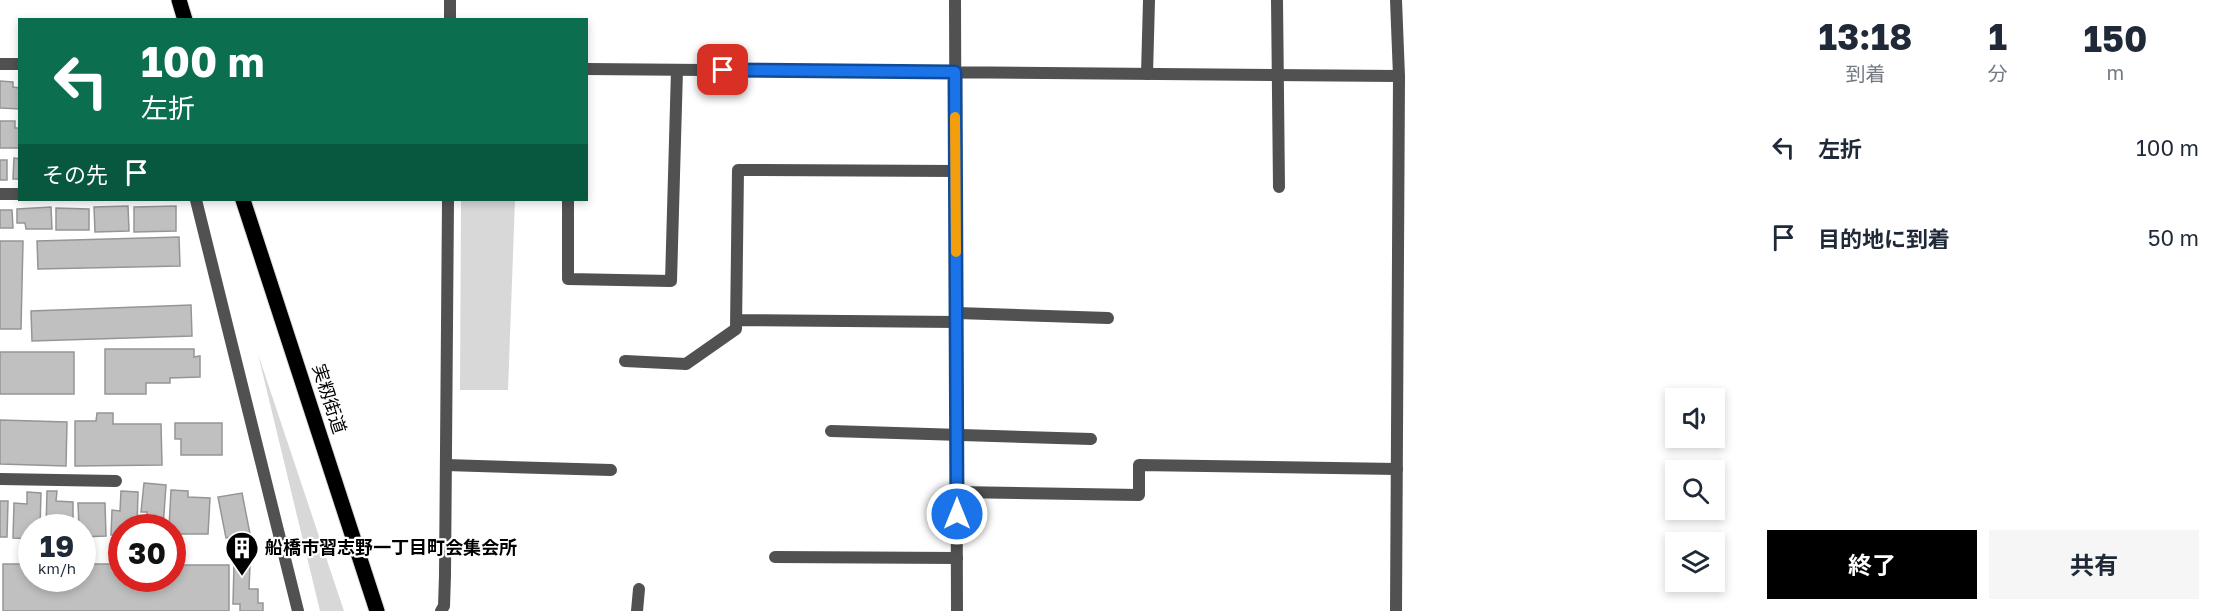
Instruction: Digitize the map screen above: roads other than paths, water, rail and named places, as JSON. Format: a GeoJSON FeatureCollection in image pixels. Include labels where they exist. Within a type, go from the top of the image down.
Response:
{"type":"FeatureCollection","features":[{"type":"Feature","properties":{"kind":"main road"},"geometry":{"type":"LineString","coordinates":[[179,0],[184,18]]}},
{"type":"Feature","properties":{"kind":"main road","name":"実籾街道"},"geometry":{"type":"LineString","coordinates":[[243,201],[377,611]]}},
{"type":"Feature","properties":{"kind":"street"},"geometry":{"type":"LineString","coordinates":[[450,0],[450,18]]}},
{"type":"Feature","properties":{"kind":"street"},"geometry":{"type":"LineString","coordinates":[[955,0],[957,611]]}},
{"type":"Feature","properties":{"kind":"street"},"geometry":{"type":"LineString","coordinates":[[1147,74],[1149,0]]}},
{"type":"Feature","properties":{"kind":"street"},"geometry":{"type":"LineString","coordinates":[[1277,0],[1279,187]]}},
{"type":"Feature","properties":{"kind":"street"},"geometry":{"type":"LineString","coordinates":[[1396,0],[1399,76],[1396,611]]}},
{"type":"Feature","properties":{"kind":"street"},"geometry":{"type":"LineString","coordinates":[[0,64],[18,64]]}},
{"type":"Feature","properties":{"kind":"street"},"geometry":{"type":"LineString","coordinates":[[588,69],[1399,76]]}},
{"type":"Feature","properties":{"kind":"street"},"geometry":{"type":"LineString","coordinates":[[568,201],[568,279],[671,281],[676,70]]}},
{"type":"Feature","properties":{"kind":"street"},"geometry":{"type":"LineString","coordinates":[[625,361],[686,364],[736,329],[738,170],[956,171]]}},
{"type":"Feature","properties":{"kind":"street"},"geometry":{"type":"LineString","coordinates":[[0,194],[18,194]]}},
{"type":"Feature","properties":{"kind":"street"},"geometry":{"type":"LineString","coordinates":[[196,201],[298,611]]}},
{"type":"Feature","properties":{"kind":"street"},"geometry":{"type":"LineString","coordinates":[[441,611],[444,606],[445,575],[448,201]]}},
{"type":"Feature","properties":{"kind":"street"},"geometry":{"type":"LineString","coordinates":[[736,320],[957,317],[1108,318]]}},
{"type":"Feature","properties":{"kind":"street"},"geometry":{"type":"LineString","coordinates":[[831,431],[1091,439]]}},
{"type":"Feature","properties":{"kind":"street"},"geometry":{"type":"LineString","coordinates":[[446,465],[611,470]]}},
{"type":"Feature","properties":{"kind":"street"},"geometry":{"type":"LineString","coordinates":[[956,492],[1139,495],[1139,465],[1397,469]]}},
{"type":"Feature","properties":{"kind":"street"},"geometry":{"type":"LineString","coordinates":[[0,479],[116,481]]}},
{"type":"Feature","properties":{"kind":"street"},"geometry":{"type":"LineString","coordinates":[[775,557],[957,558]]}},
{"type":"Feature","properties":{"kind":"street"},"geometry":{"type":"LineString","coordinates":[[637,611],[639,589]]}},
{"type":"Feature","properties":{"kind":"place","name":"船橋市習志野一丁目町会集会所"},"geometry":{"type":"Point","coordinates":[242,577]}}]}
